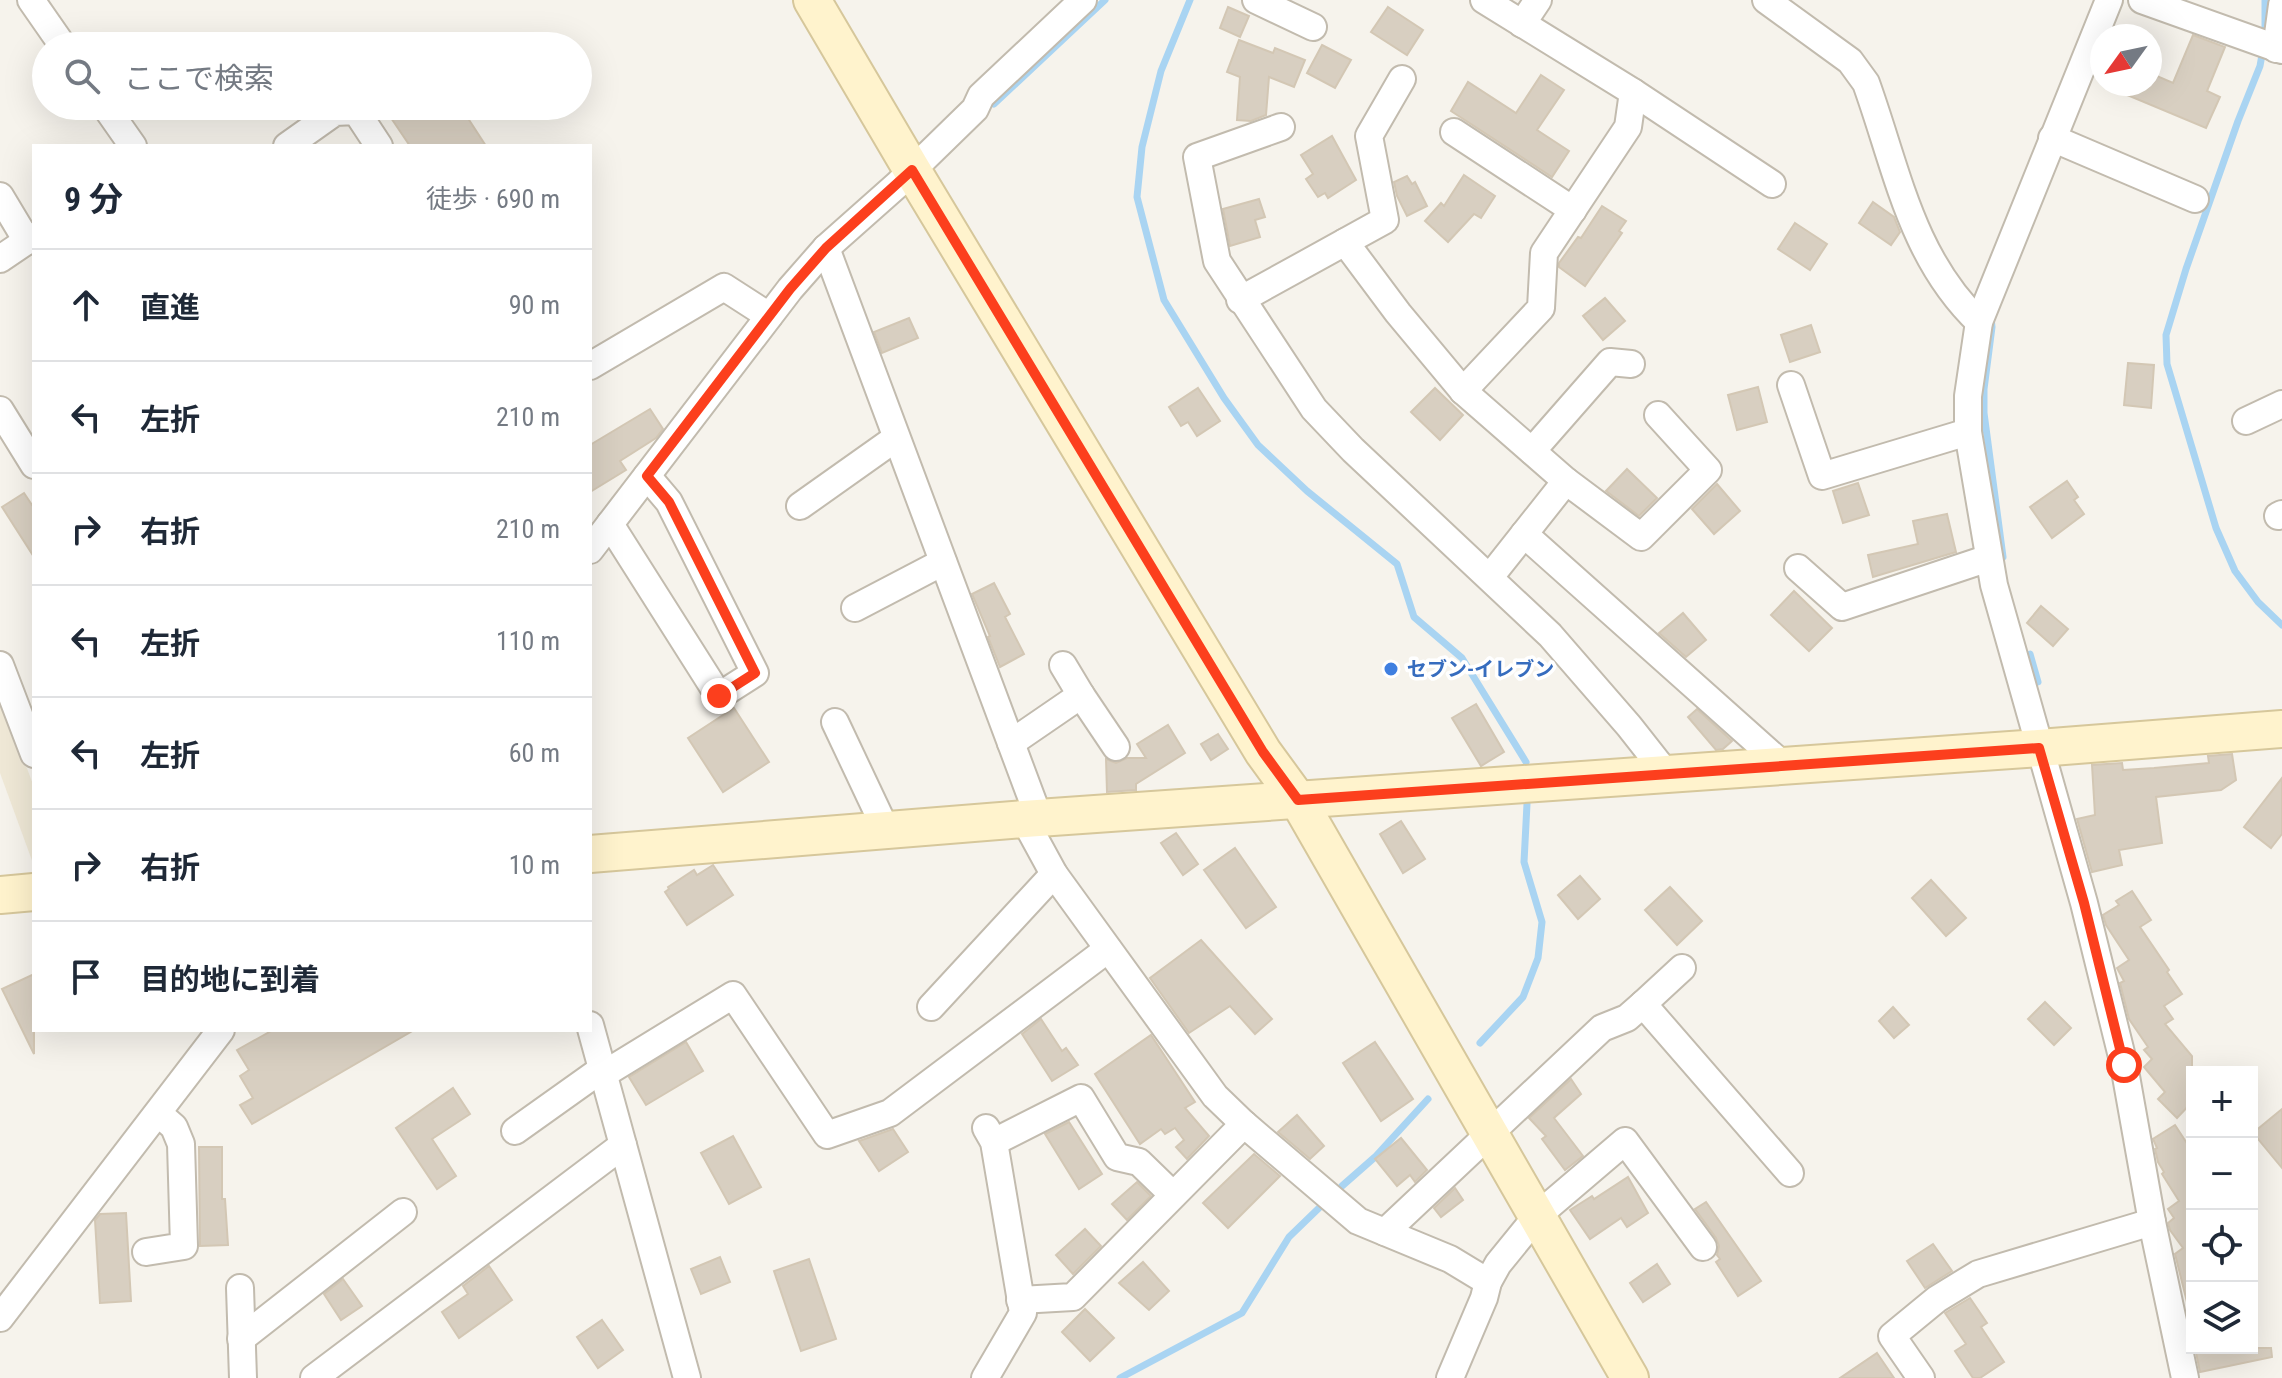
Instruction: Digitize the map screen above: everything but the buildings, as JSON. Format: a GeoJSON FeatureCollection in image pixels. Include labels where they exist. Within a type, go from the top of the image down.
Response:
{"type":"FeatureCollection","features":[{"type":"Feature","properties":{"kind":"street"},"geometry":{"type":"LineString","coordinates":[[31,0],[53,32]]}},
{"type":"Feature","properties":{"kind":"street"},"geometry":{"type":"LineString","coordinates":[[812,0],[1263,752],[1298,800],[1630,1378]]}},
{"type":"Feature","properties":{"kind":"street"},"geometry":{"type":"LineString","coordinates":[[592,548],[613,530],[652,481],[769,316],[826,248],[912,170],[975,109],[981,96],[1083,0]]}},
{"type":"Feature","properties":{"kind":"street"},"geometry":{"type":"LineString","coordinates":[[1256,0],[1313,27]]}},
{"type":"Feature","properties":{"kind":"street"},"geometry":{"type":"LineString","coordinates":[[1484,0],[1633,92],[1772,184]]}},
{"type":"Feature","properties":{"kind":"street"},"geometry":{"type":"LineString","coordinates":[[1522,24],[1538,0]]}},
{"type":"Feature","properties":{"kind":"street"},"geometry":{"type":"LineString","coordinates":[[1766,0],[1850,61],[1866,83],[1920,242],[1957,300],[1979,322]]}},
{"type":"Feature","properties":{"kind":"street"},"geometry":{"type":"LineString","coordinates":[[2109,0],[1979,322],[1968,396],[1968,432],[1994,585],[2084,903],[2124,1065],[2152,1222],[2185,1378]]}},
{"type":"Feature","properties":{"kind":"street"},"geometry":{"type":"LineString","coordinates":[[2142,0],[2278,49],[2282,5]]}},
{"type":"Feature","properties":{"kind":"street"},"geometry":{"type":"LineString","coordinates":[[1240,300],[1385,220],[1369,136],[1402,79]]}},
{"type":"Feature","properties":{"kind":"street"},"geometry":{"type":"LineString","coordinates":[[1463,391],[1541,308],[1544,253],[1628,127],[1633,92]]}},
{"type":"Feature","properties":{"kind":"street"},"geometry":{"type":"LineString","coordinates":[[115,120],[132,144]]}},
{"type":"Feature","properties":{"kind":"street"},"geometry":{"type":"LineString","coordinates":[[290,144],[324,120]]}},
{"type":"Feature","properties":{"kind":"street"},"geometry":{"type":"LineString","coordinates":[[362,120],[378,144]]}},
{"type":"Feature","properties":{"kind":"street"},"geometry":{"type":"LineString","coordinates":[[1281,127],[1197,157],[1217,261],[1240,300],[1314,409],[1353,450],[1550,635],[1666,773]]}},
{"type":"Feature","properties":{"kind":"street"},"geometry":{"type":"LineString","coordinates":[[1454,132],[1573,210]]}},
{"type":"Feature","properties":{"kind":"street"},"geometry":{"type":"LineString","coordinates":[[2052,138],[2195,199]]}},
{"type":"Feature","properties":{"kind":"street"},"geometry":{"type":"LineString","coordinates":[[0,196],[31,238],[0,259]]}},
{"type":"Feature","properties":{"kind":"street"},"geometry":{"type":"LineString","coordinates":[[1345,242],[1398,313],[1463,391],[1566,481],[1641,537],[1708,470],[1658,415]]}},
{"type":"Feature","properties":{"kind":"street"},"geometry":{"type":"LineString","coordinates":[[826,248],[1011,743],[1031,818],[1054,874],[1215,1096],[1244,1124],[1358,1221],[1450,1259],[1488,1282]]}},
{"type":"Feature","properties":{"kind":"street"},"geometry":{"type":"LineString","coordinates":[[592,365],[724,287],[769,316]]}},
{"type":"Feature","properties":{"kind":"street"},"geometry":{"type":"LineString","coordinates":[[1532,451],[1610,362],[1631,364]]}},
{"type":"Feature","properties":{"kind":"street"},"geometry":{"type":"LineString","coordinates":[[1791,385],[1822,476],[1968,432]]}},
{"type":"Feature","properties":{"kind":"street"},"geometry":{"type":"LineString","coordinates":[[2246,421],[2282,404]]}},
{"type":"Feature","properties":{"kind":"street"},"geometry":{"type":"LineString","coordinates":[[1,412],[32,462]]}},
{"type":"Feature","properties":{"kind":"street"},"geometry":{"type":"LineString","coordinates":[[800,506],[896,438]]}},
{"type":"Feature","properties":{"kind":"street"},"geometry":{"type":"LineString","coordinates":[[613,530],[719,696],[755,673],[669,502],[652,481]]}},
{"type":"Feature","properties":{"kind":"street"},"geometry":{"type":"LineString","coordinates":[[1490,577],[1566,481]]}},
{"type":"Feature","properties":{"kind":"street"},"geometry":{"type":"LineString","coordinates":[[1524,534],[1783,765]]}},
{"type":"Feature","properties":{"kind":"street"},"geometry":{"type":"LineString","coordinates":[[1798,568],[1842,607],[1989,558]]}},
{"type":"Feature","properties":{"kind":"street"},"geometry":{"type":"LineString","coordinates":[[855,608],[943,562]]}},
{"type":"Feature","properties":{"kind":"street"},"geometry":{"type":"LineString","coordinates":[[0,665],[32,749]]}},
{"type":"Feature","properties":{"kind":"street"},"geometry":{"type":"LineString","coordinates":[[1063,665],[1116,747]]}},
{"type":"Feature","properties":{"kind":"street"},"geometry":{"type":"LineString","coordinates":[[1011,743],[1081,695]]}},
{"type":"Feature","properties":{"kind":"street"},"geometry":{"type":"LineString","coordinates":[[835,722],[886,830]]}},
{"type":"Feature","properties":{"kind":"street"},"geometry":{"type":"LineString","coordinates":[[592,854],[1031,818],[2282,729]]}},
{"type":"Feature","properties":{"kind":"street"},"geometry":{"type":"LineString","coordinates":[[931,1007],[1054,874]]}},
{"type":"Feature","properties":{"kind":"street"},"geometry":{"type":"LineString","coordinates":[[0,895],[32,892]]}},
{"type":"Feature","properties":{"kind":"street"},"geometry":{"type":"LineString","coordinates":[[515,1131],[603,1072],[733,995],[827,1135],[890,1113],[1108,949]]}},
{"type":"Feature","properties":{"kind":"street"},"geometry":{"type":"LineString","coordinates":[[1385,1232],[1602,1028],[1627,1018],[1682,968]]}},
{"type":"Feature","properties":{"kind":"street"},"geometry":{"type":"LineString","coordinates":[[1643,1004],[1790,1173]]}},
{"type":"Feature","properties":{"kind":"street"},"geometry":{"type":"LineString","coordinates":[[0,1318],[162,1116],[220,1032]]}},
{"type":"Feature","properties":{"kind":"street"},"geometry":{"type":"LineString","coordinates":[[592,1032],[687,1378]]}},
{"type":"Feature","properties":{"kind":"street"},"geometry":{"type":"LineString","coordinates":[[985,1378],[1023,1313],[990,1135],[1081,1098],[1117,1157],[1139,1162],[1173,1195]]}},
{"type":"Feature","properties":{"kind":"street"},"geometry":{"type":"LineString","coordinates":[[146,1252],[184,1246],[181,1144],[174,1127],[162,1116]]}},
{"type":"Feature","properties":{"kind":"street"},"geometry":{"type":"LineString","coordinates":[[1020,1300],[1073,1297],[1244,1124]]}},
{"type":"Feature","properties":{"kind":"street"},"geometry":{"type":"LineString","coordinates":[[1450,1378],[1498,1264],[1537,1216],[1625,1141],[1703,1247]]}},
{"type":"Feature","properties":{"kind":"street"},"geometry":{"type":"LineString","coordinates":[[314,1378],[623,1145]]}},
{"type":"Feature","properties":{"kind":"street"},"geometry":{"type":"LineString","coordinates":[[241,1339],[403,1212]]}},
{"type":"Feature","properties":{"kind":"street"},"geometry":{"type":"LineString","coordinates":[[1921,1378],[1892,1336],[1937,1299],[1978,1274],[2152,1222]]}},
{"type":"Feature","properties":{"kind":"street"},"geometry":{"type":"LineString","coordinates":[[240,1288],[243,1378]]}},
{"type":"Feature","properties":{"kind":"shaded area"},"geometry":{"type":"Polygon","coordinates":[[[0,696],[32,782],[32,861],[0,773],[0,696]]]}},
{"type":"Feature","properties":{"kind":"waterway"},"geometry":{"type":"LineString","coordinates":[[994,104],[1105,0]]}},
{"type":"Feature","properties":{"kind":"waterway"},"geometry":{"type":"LineString","coordinates":[[1190,0],[1161,71],[1142,147],[1137,197],[1164,300],[1224,398],[1258,445],[1307,491],[1397,564],[1414,617],[1462,658],[1526,762]]}},
{"type":"Feature","properties":{"kind":"waterway"},"geometry":{"type":"LineString","coordinates":[[2265,0],[2265,37]]}},
{"type":"Feature","properties":{"kind":"waterway"},"geometry":{"type":"LineString","coordinates":[[2263,49],[2260,66],[2186,269],[2166,335],[2167,364],[2216,528],[2235,571],[2258,602],[2282,625]]}},
{"type":"Feature","properties":{"kind":"waterway"},"geometry":{"type":"LineString","coordinates":[[1991,317],[1984,413],[2003,557]]}},
{"type":"Feature","properties":{"kind":"waterway"},"geometry":{"type":"LineString","coordinates":[[2030,654],[2038,682]]}},
{"type":"Feature","properties":{"kind":"waterway"},"geometry":{"type":"LineString","coordinates":[[1480,1043],[1523,997],[1538,958],[1542,922],[1524,862],[1527,804]]}},
{"type":"Feature","properties":{"kind":"waterway"},"geometry":{"type":"LineString","coordinates":[[1342,1186],[1375,1157],[1428,1099]]}},
{"type":"Feature","properties":{"kind":"waterway"},"geometry":{"type":"LineString","coordinates":[[1120,1378],[1242,1313],[1289,1237],[1319,1208]]}},
{"type":"Feature","properties":{"kind":"place","name":"セブン-イレブン"},"geometry":{"type":"Point","coordinates":[1391,669]}},
{"type":"Feature","properties":{"kind":"route"},"geometry":{"type":"LineString","coordinates":[[719,696],[755,673],[669,502],[647,476],[790,289],[826,248],[912,170],[1263,752],[1298,800],[2039,748],[2084,903],[2124,1065]]}}]}
